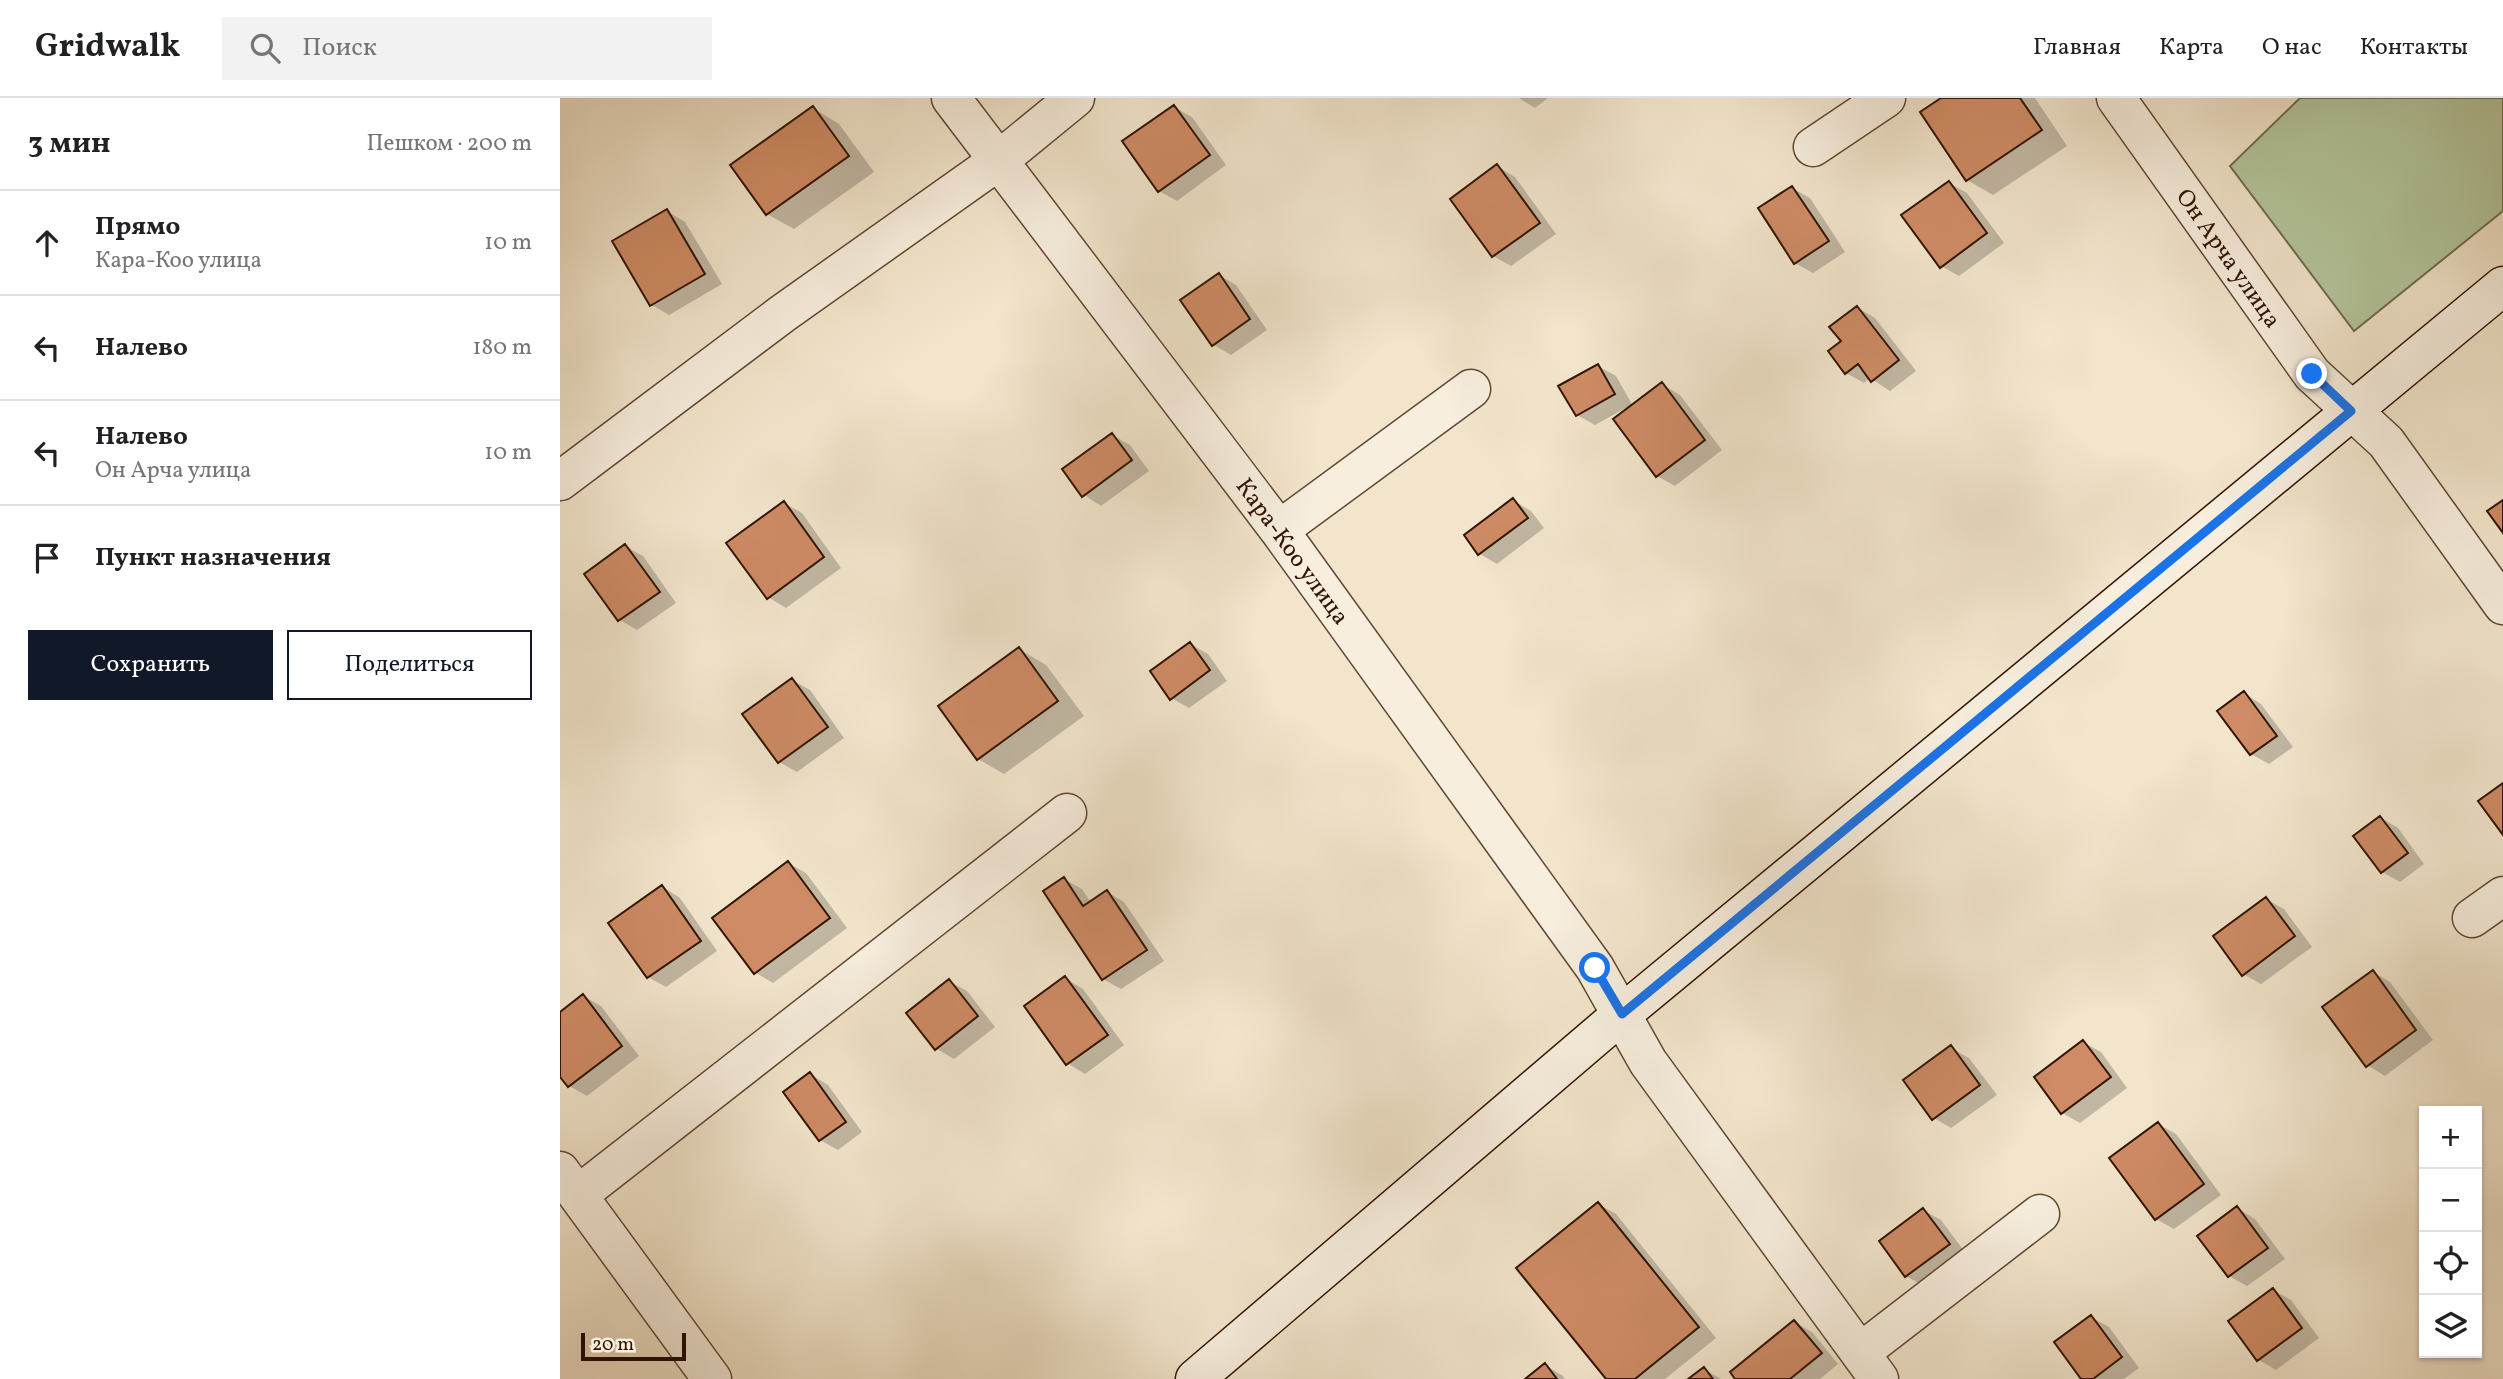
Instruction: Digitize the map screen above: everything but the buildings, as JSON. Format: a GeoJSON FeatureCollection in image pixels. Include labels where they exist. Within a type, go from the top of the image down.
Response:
{"type":"FeatureCollection","features":[{"type":"Feature","properties":{"kind":"street","name":"Кара-Коо улица"},"geometry":{"type":"LineString","coordinates":[[951,98],[1279,530],[1595,968],[1648,1062],[1870,1366]]}},
{"type":"Feature","properties":{"kind":"street"},"geometry":{"type":"LineString","coordinates":[[560,481],[782,314],[998,161],[1075,98]]}},
{"type":"Feature","properties":{"kind":"street"},"geometry":{"type":"LineString","coordinates":[[1813,147],[1886,98]]}},
{"type":"Feature","properties":{"kind":"street","name":"Он Арча улица"},"geometry":{"type":"LineString","coordinates":[[2116,98],[2312,374],[2386,442],[2503,605]]}},
{"type":"Feature","properties":{"kind":"street"},"geometry":{"type":"LineString","coordinates":[[1195,1379],[1622,1014],[2503,286]]}},
{"type":"Feature","properties":{"kind":"street"},"geometry":{"type":"LineString","coordinates":[[1279,530],[1471,390]]}},
{"type":"Feature","properties":{"kind":"street"},"geometry":{"type":"LineString","coordinates":[[712,1379],[569,1183],[1067,813]]}},
{"type":"Feature","properties":{"kind":"street"},"geometry":{"type":"LineString","coordinates":[[2472,918],[2503,896]]}},
{"type":"Feature","properties":{"kind":"street"},"geometry":{"type":"LineString","coordinates":[[1870,1366],[2040,1214]]}},
{"type":"Feature","properties":{"kind":"green space"},"geometry":{"type":"Polygon","coordinates":[[[2300,98],[2503,98],[2503,211],[2354,331],[2230,166],[2300,98]]]}},
{"type":"Feature","properties":{"kind":"route"},"geometry":{"type":"LineString","coordinates":[[1595,968],[1622,1014],[2351,411],[2312,374]]}}]}
